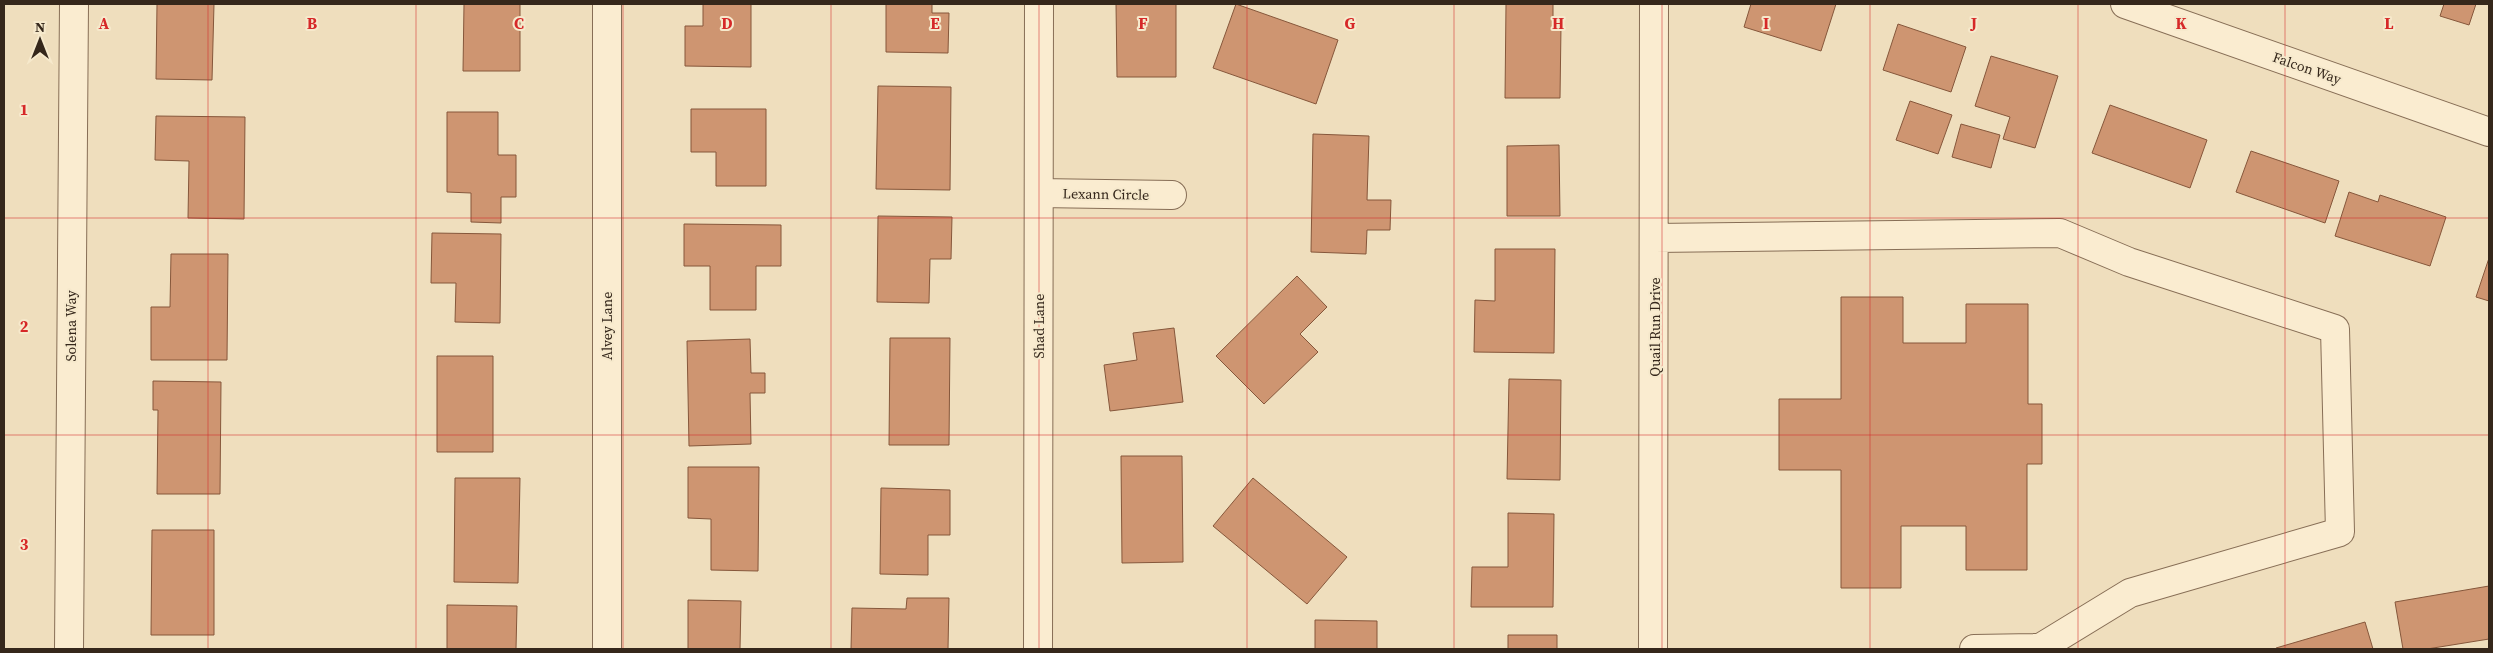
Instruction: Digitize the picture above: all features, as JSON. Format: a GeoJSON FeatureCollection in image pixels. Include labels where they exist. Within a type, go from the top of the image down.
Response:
{"type":"FeatureCollection","features":[{"type":"Feature","properties":{"kind":"street","name":"Solena Way"},"geometry":{"type":"LineString","coordinates":[[69,649],[74,4]]}},
{"type":"Feature","properties":{"kind":"street","name":"Alvey Lane"},"geometry":{"type":"LineString","coordinates":[[607,4],[607,649]]}},
{"type":"Feature","properties":{"kind":"street","name":"Shad Lane"},"geometry":{"type":"LineString","coordinates":[[1038,649],[1040,4]]}},
{"type":"Feature","properties":{"kind":"street","name":"Quail Run Drive"},"geometry":{"type":"LineString","coordinates":[[1653,649],[1654,4]]}},
{"type":"Feature","properties":{"kind":"street","name":"Falcon Way"},"geometry":{"type":"LineString","coordinates":[[2125,4],[2489,132]]}},
{"type":"Feature","properties":{"kind":"street","name":"Lexann Circle"},"geometry":{"type":"LineString","coordinates":[[1039,193],[1172,195]]}},
{"type":"Feature","properties":{"kind":"street"},"geometry":{"type":"LineString","coordinates":[[1655,238],[2060,232],[2129,262],[2335,330],[2340,532],[2130,594],[2040,648],[1974,649]]}},
{"type":"Feature","properties":{"kind":"building"},"geometry":{"type":"Polygon","coordinates":[[[157,4],[214,4],[212,80],[156,79],[157,4]]]}},
{"type":"Feature","properties":{"kind":"building"},"geometry":{"type":"Polygon","coordinates":[[[464,4],[520,4],[520,71],[463,71],[464,4]]]}},
{"type":"Feature","properties":{"kind":"building"},"geometry":{"type":"Polygon","coordinates":[[[703,4],[751,4],[751,67],[685,66],[685,26],[703,26],[703,4]]]}},
{"type":"Feature","properties":{"kind":"building"},"geometry":{"type":"Polygon","coordinates":[[[886,4],[932,4],[932,13],[949,13],[948,53],[886,52],[886,4]]]}},
{"type":"Feature","properties":{"kind":"building"},"geometry":{"type":"Polygon","coordinates":[[[1116,4],[1176,4],[1176,77],[1117,77],[1116,4]]]}},
{"type":"Feature","properties":{"kind":"building"},"geometry":{"type":"Polygon","coordinates":[[[1236,4],[1338,40],[1316,104],[1213,68],[1236,4]]]}},
{"type":"Feature","properties":{"kind":"building"},"geometry":{"type":"Polygon","coordinates":[[[1506,4],[1553,4],[1553,26],[1561,26],[1560,98],[1505,98],[1506,4]]]}},
{"type":"Feature","properties":{"kind":"building"},"geometry":{"type":"Polygon","coordinates":[[[1751,4],[1836,4],[1821,51],[1744,27],[1751,4]]]}},
{"type":"Feature","properties":{"kind":"building"},"geometry":{"type":"Polygon","coordinates":[[[2444,4],[2476,4],[2469,25],[2440,16],[2444,4]]]}},
{"type":"Feature","properties":{"kind":"building"},"geometry":{"type":"Polygon","coordinates":[[[1898,24],[1966,47],[1951,92],[1883,70],[1898,24]]]}},
{"type":"Feature","properties":{"kind":"building"},"geometry":{"type":"Polygon","coordinates":[[[1991,56],[2058,76],[2035,148],[2003,139],[2010,117],[1975,106],[1991,56]]]}},
{"type":"Feature","properties":{"kind":"building"},"geometry":{"type":"Polygon","coordinates":[[[878,86],[951,87],[950,190],[876,189],[878,86]]]}},
{"type":"Feature","properties":{"kind":"building"},"geometry":{"type":"Polygon","coordinates":[[[1910,101],[1952,115],[1938,154],[1896,140],[1910,101]]]}},
{"type":"Feature","properties":{"kind":"building"},"geometry":{"type":"Polygon","coordinates":[[[2110,105],[2207,140],[2190,188],[2092,153],[2110,105]]]}},
{"type":"Feature","properties":{"kind":"building"},"geometry":{"type":"Polygon","coordinates":[[[691,109],[766,109],[766,186],[716,186],[716,152],[691,152],[691,109]]]}},
{"type":"Feature","properties":{"kind":"building"},"geometry":{"type":"Polygon","coordinates":[[[447,112],[498,112],[498,155],[516,155],[516,197],[501,197],[501,223],[471,222],[471,193],[447,192],[447,112]]]}},
{"type":"Feature","properties":{"kind":"building"},"geometry":{"type":"Polygon","coordinates":[[[156,116],[245,117],[244,219],[188,218],[189,161],[155,160],[156,116]]]}},
{"type":"Feature","properties":{"kind":"building"},"geometry":{"type":"Polygon","coordinates":[[[1961,124],[2000,135],[1991,168],[1952,157],[1961,124]]]}},
{"type":"Feature","properties":{"kind":"building"},"geometry":{"type":"Polygon","coordinates":[[[1313,134],[1369,136],[1367,200],[1391,200],[1390,230],[1367,230],[1366,254],[1311,252],[1313,134]]]}},
{"type":"Feature","properties":{"kind":"building"},"geometry":{"type":"Polygon","coordinates":[[[1559,145],[1560,216],[1507,216],[1507,146],[1559,145]]]}},
{"type":"Feature","properties":{"kind":"building"},"geometry":{"type":"Polygon","coordinates":[[[2251,151],[2339,181],[2325,223],[2236,192],[2251,151]]]}},
{"type":"Feature","properties":{"kind":"building"},"geometry":{"type":"Polygon","coordinates":[[[2349,192],[2378,202],[2380,195],[2446,217],[2430,266],[2335,236],[2349,192]]]}},
{"type":"Feature","properties":{"kind":"building"},"geometry":{"type":"Polygon","coordinates":[[[878,216],[952,217],[951,259],[930,259],[929,303],[877,302],[878,216]]]}},
{"type":"Feature","properties":{"kind":"building"},"geometry":{"type":"Polygon","coordinates":[[[684,224],[781,225],[781,266],[756,266],[756,310],[710,310],[710,266],[684,266],[684,224]]]}},
{"type":"Feature","properties":{"kind":"building"},"geometry":{"type":"Polygon","coordinates":[[[432,233],[501,234],[500,323],[455,322],[456,283],[431,283],[432,233]]]}},
{"type":"Feature","properties":{"kind":"building"},"geometry":{"type":"Polygon","coordinates":[[[1495,249],[1555,249],[1554,353],[1474,352],[1475,300],[1495,301],[1495,249]]]}},
{"type":"Feature","properties":{"kind":"building"},"geometry":{"type":"Polygon","coordinates":[[[171,254],[228,254],[227,360],[151,360],[151,307],[170,307],[171,254]]]}},
{"type":"Feature","properties":{"kind":"building"},"geometry":{"type":"Polygon","coordinates":[[[2489,258],[2489,301],[2476,297],[2489,258]]]}},
{"type":"Feature","properties":{"kind":"building"},"geometry":{"type":"Polygon","coordinates":[[[1297,276],[1327,307],[1300,334],[1318,352],[1264,404],[1216,356],[1297,276]]]}},
{"type":"Feature","properties":{"kind":"building"},"geometry":{"type":"Polygon","coordinates":[[[1841,297],[1903,297],[1903,343],[1966,343],[1966,304],[2028,304],[2028,404],[2042,404],[2042,464],[2027,464],[2027,570],[1966,570],[1966,526],[1901,526],[1901,588],[1841,588],[1841,470],[1779,470],[1779,399],[1841,399],[1841,297]]]}},
{"type":"Feature","properties":{"kind":"building"},"geometry":{"type":"Polygon","coordinates":[[[1174,328],[1183,402],[1110,411],[1104,365],[1137,360],[1133,333],[1174,328]]]}},
{"type":"Feature","properties":{"kind":"building"},"geometry":{"type":"Polygon","coordinates":[[[890,338],[950,338],[949,445],[889,445],[890,338]]]}},
{"type":"Feature","properties":{"kind":"building"},"geometry":{"type":"Polygon","coordinates":[[[750,339],[751,373],[765,373],[765,393],[750,393],[751,444],[689,446],[687,341],[750,339]]]}},
{"type":"Feature","properties":{"kind":"building"},"geometry":{"type":"Polygon","coordinates":[[[437,356],[493,356],[493,452],[437,452],[437,356]]]}},
{"type":"Feature","properties":{"kind":"building"},"geometry":{"type":"Polygon","coordinates":[[[1509,379],[1561,380],[1560,480],[1507,479],[1509,379]]]}},
{"type":"Feature","properties":{"kind":"building"},"geometry":{"type":"Polygon","coordinates":[[[153,381],[221,382],[220,494],[157,494],[158,410],[153,410],[153,381]]]}},
{"type":"Feature","properties":{"kind":"building"},"geometry":{"type":"Polygon","coordinates":[[[1121,456],[1182,456],[1183,562],[1122,563],[1121,456]]]}},
{"type":"Feature","properties":{"kind":"building"},"geometry":{"type":"Polygon","coordinates":[[[688,467],[759,467],[758,571],[711,570],[711,519],[688,518],[688,467]]]}},
{"type":"Feature","properties":{"kind":"building"},"geometry":{"type":"Polygon","coordinates":[[[455,478],[520,478],[518,583],[454,582],[455,478]]]}},
{"type":"Feature","properties":{"kind":"building"},"geometry":{"type":"Polygon","coordinates":[[[1253,478],[1347,557],[1307,604],[1213,526],[1253,478]]]}},
{"type":"Feature","properties":{"kind":"building"},"geometry":{"type":"Polygon","coordinates":[[[881,488],[950,490],[950,535],[928,535],[928,575],[880,574],[881,488]]]}},
{"type":"Feature","properties":{"kind":"building"},"geometry":{"type":"Polygon","coordinates":[[[1508,513],[1554,514],[1553,607],[1471,607],[1472,567],[1508,567],[1508,513]]]}},
{"type":"Feature","properties":{"kind":"building"},"geometry":{"type":"Polygon","coordinates":[[[152,530],[214,530],[214,635],[151,635],[152,530]]]}},
{"type":"Feature","properties":{"kind":"building"},"geometry":{"type":"Polygon","coordinates":[[[2489,586],[2489,639],[2427,649],[2403,649],[2395,602],[2489,586]]]}},
{"type":"Feature","properties":{"kind":"building"},"geometry":{"type":"Polygon","coordinates":[[[907,598],[949,598],[948,649],[851,649],[852,608],[906,609],[907,598]]]}},
{"type":"Feature","properties":{"kind":"building"},"geometry":{"type":"Polygon","coordinates":[[[688,600],[741,601],[740,649],[688,649],[688,600]]]}},
{"type":"Feature","properties":{"kind":"building"},"geometry":{"type":"Polygon","coordinates":[[[447,605],[517,606],[516,649],[447,649],[447,605]]]}},
{"type":"Feature","properties":{"kind":"building"},"geometry":{"type":"Polygon","coordinates":[[[1315,620],[1377,621],[1377,649],[1315,649],[1315,620]]]}},
{"type":"Feature","properties":{"kind":"building"},"geometry":{"type":"Polygon","coordinates":[[[2365,622],[2373,649],[2276,649],[2276,648],[2365,622]]]}},
{"type":"Feature","properties":{"kind":"building"},"geometry":{"type":"Polygon","coordinates":[[[1508,635],[1557,635],[1557,649],[1508,649],[1508,635]]]}}]}
